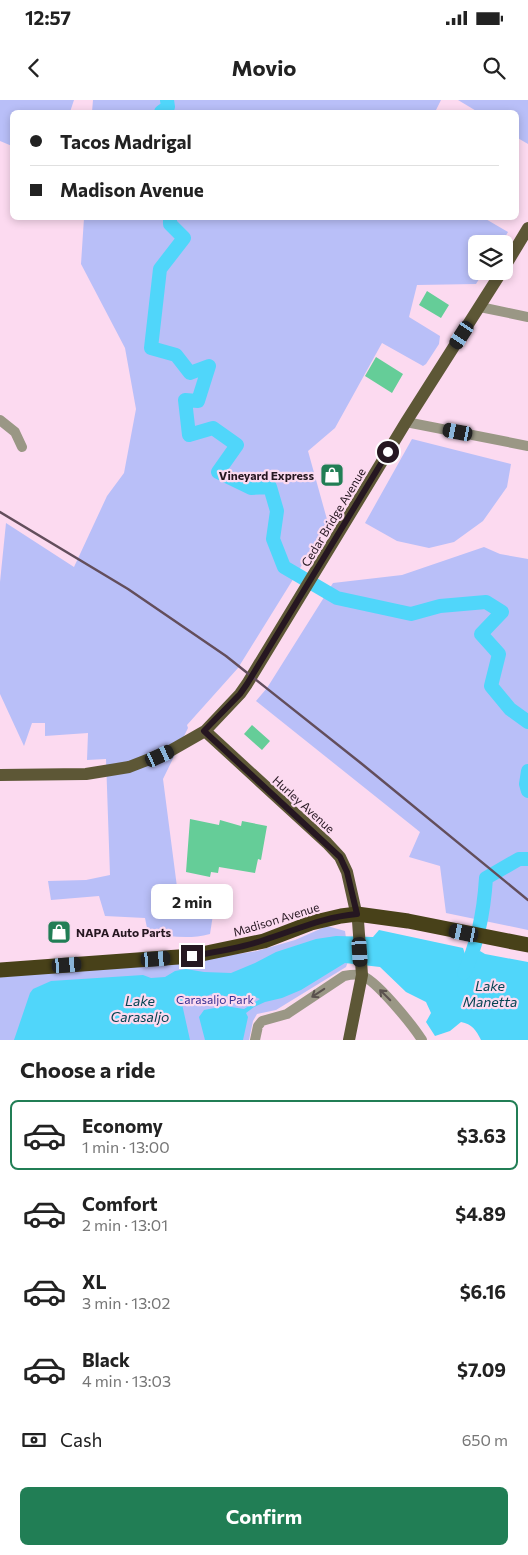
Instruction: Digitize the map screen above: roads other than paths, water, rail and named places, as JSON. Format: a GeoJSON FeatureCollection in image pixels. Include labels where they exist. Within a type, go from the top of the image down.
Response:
{"type":"FeatureCollection","features":[{"type":"Feature","properties":{"kind":"highway","name":"Madison Avenue"},"geometry":{"type":"LineString","coordinates":[[0,970],[192,956],[257,942],[311,923],[341,916],[408,921],[528,945]]}},
{"type":"Feature","properties":{"kind":"main road"},"geometry":{"type":"LineString","coordinates":[[513,253],[528,228]]}},
{"type":"Feature","properties":{"kind":"main road","name":"Cedar Bridge Avenue"},"geometry":{"type":"LineString","coordinates":[[0,775],[58,775],[108,772],[160,756],[204,731],[240,694],[252,676],[406,422],[496,280]]}},
{"type":"Feature","properties":{"kind":"main road","name":"Hurley Avenue"},"geometry":{"type":"LineString","coordinates":[[204,731],[340,857],[347,872],[358,916],[362,974],[349,1040]]}},
{"type":"Feature","properties":{"kind":"street"},"geometry":{"type":"LineString","coordinates":[[480,307],[528,317]]}},
{"type":"Feature","properties":{"kind":"street"},"geometry":{"type":"LineString","coordinates":[[0,420],[15,432],[22,447]]}},
{"type":"Feature","properties":{"kind":"street"},"geometry":{"type":"LineString","coordinates":[[406,422],[528,446]]}},
{"type":"Feature","properties":{"kind":"street"},"geometry":{"type":"LineString","coordinates":[[256,1040],[258,1026],[262,1021],[287,1014],[344,976],[362,974],[406,1017],[422,1040]]}},
{"type":"Feature","properties":{"kind":"water"},"geometry":{"type":"Polygon","coordinates":[[[379,930],[463,948],[465,954],[469,957],[475,956],[480,951],[485,954],[528,962],[528,1040],[481,1040],[473,1028],[461,1022],[450,1031],[435,1036],[426,1022],[431,1013],[426,1002],[406,992],[380,967],[345,963],[301,990],[282,998],[265,1002],[246,1013],[248,1017],[243,1040],[205,1040],[199,1017],[204,1010],[225,1006],[244,1009],[260,999],[253,996],[224,996],[215,993],[182,1004],[190,1040],[14,1040],[30,993],[33,989],[51,981],[143,975],[151,978],[165,977],[175,971],[186,969],[231,973],[276,952],[316,939],[336,936],[373,937],[379,930]]]}},
{"type":"Feature","properties":{"kind":"waterway"},"geometry":{"type":"LineString","coordinates":[[164,110],[168,107],[167,100]]}},
{"type":"Feature","properties":{"kind":"waterway"},"geometry":{"type":"LineString","coordinates":[[170,220],[170,224],[184,238],[160,269],[151,348],[176,355],[190,373],[209,366],[198,401],[185,400],[189,435],[213,428],[237,445],[218,472],[251,488],[270,487],[277,511],[273,539],[284,567],[337,598],[411,614],[440,606],[486,602],[502,612],[481,634],[499,654],[491,686],[510,709],[528,722]]}},
{"type":"Feature","properties":{"kind":"waterway"},"geometry":{"type":"LineString","coordinates":[[528,771],[526,784],[528,791]]}},
{"type":"Feature","properties":{"kind":"waterway","name":"Lake Manetta"},"geometry":{"type":"LineString","coordinates":[[464,973],[480,926],[486,878],[519,859],[528,859]]}},
{"type":"Feature","properties":{"kind":"railway"},"geometry":{"type":"LineString","coordinates":[[0,512],[128,589],[226,656],[528,900]]}},
{"type":"Feature","properties":{"kind":"place","name":"Vineyard Express"},"geometry":{"type":"Point","coordinates":[332,475]}},
{"type":"Feature","properties":{"kind":"place","name":"NAPA Auto Parts"},"geometry":{"type":"Point","coordinates":[59,932]}},
{"type":"Feature","properties":{"kind":"park label","name":"Carasaljo Park"},"geometry":{"type":"Point","coordinates":[215,999]}},
{"type":"Feature","properties":{"kind":"water label","name":"Lake Carasaljo"},"geometry":{"type":"Point","coordinates":[140,1008]}}]}
